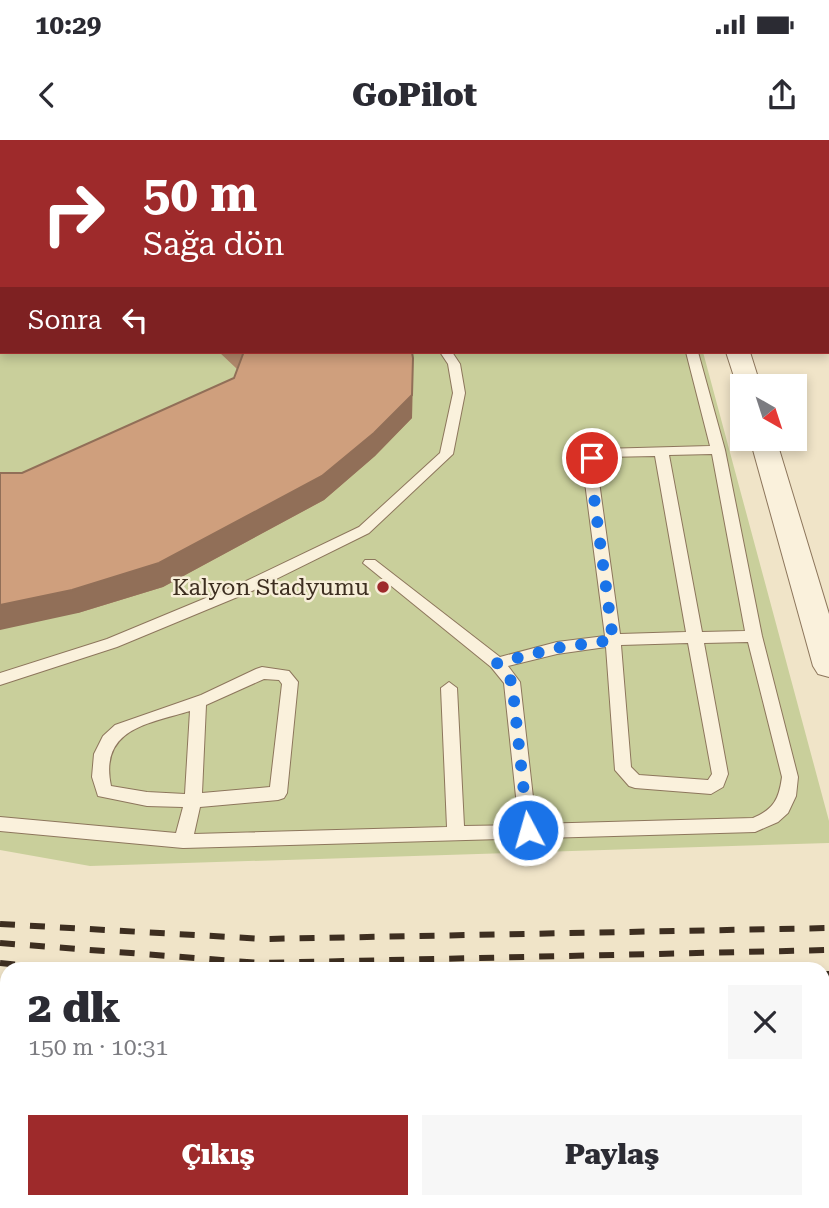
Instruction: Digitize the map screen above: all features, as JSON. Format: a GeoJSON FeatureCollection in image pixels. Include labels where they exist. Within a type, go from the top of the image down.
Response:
{"type":"FeatureCollection","features":[{"type":"Feature","properties":{"kind":"street"},"geometry":{"type":"LineString","coordinates":[[739,354],[744,374]]}},
{"type":"Feature","properties":{"kind":"street"},"geometry":{"type":"LineString","coordinates":[[767,452],[829,666]]}},
{"type":"Feature","properties":{"kind":"lane"},"geometry":{"type":"LineString","coordinates":[[0,679],[112,643],[247,587],[364,530],[446,454],[459,393],[454,364],[447,354]]}},
{"type":"Feature","properties":{"kind":"lane"},"geometry":{"type":"LineString","coordinates":[[0,824],[183,841],[755,825],[777,815],[788,797],[790,777],[754,636],[718,450],[693,354]]}},
{"type":"Feature","properties":{"kind":"lane"},"geometry":{"type":"LineString","coordinates":[[661,451],[720,774],[717,782],[711,786],[635,781],[623,770],[613,640],[590,467],[592,458],[601,453],[661,451],[718,450]]}},
{"type":"Feature","properties":{"kind":"lane"},"geometry":{"type":"LineString","coordinates":[[370,563],[497,663],[512,682],[528,830]]}},
{"type":"Feature","properties":{"kind":"lane"},"geometry":{"type":"LineString","coordinates":[[497,663],[557,648],[613,640],[754,636]]}},
{"type":"Feature","properties":{"kind":"lane"},"geometry":{"type":"LineString","coordinates":[[262,673],[284,675],[290,682],[278,793],[193,800],[120,795],[104,791],[100,777],[104,751],[111,737],[123,728],[198,703],[262,673]]}},
{"type":"Feature","properties":{"kind":"lane"},"geometry":{"type":"LineString","coordinates":[[449,688],[456,832]]}},
{"type":"Feature","properties":{"kind":"lane"},"geometry":{"type":"LineString","coordinates":[[183,841],[193,800],[198,703]]}},
{"type":"Feature","properties":{"kind":"green space","name":"Kalyon Stadyumu"},"geometry":{"type":"Polygon","coordinates":[[[0,354],[704,354],[829,821],[829,843],[90,866],[0,850],[0,354]]]}},
{"type":"Feature","properties":{"kind":"building","name":"Kalyon Stadyumu"},"geometry":{"type":"Polygon","coordinates":[[[243,354],[412,354],[413,358],[412,395],[374,433],[322,476],[159,563],[72,590],[0,605],[0,473],[22,473],[234,378],[243,354]]]}},
{"type":"Feature","properties":{"kind":"railway"},"geometry":{"type":"LineString","coordinates":[[0,924],[265,939],[829,928]]}},
{"type":"Feature","properties":{"kind":"railway"},"geometry":{"type":"LineString","coordinates":[[0,943],[247,962]]}},
{"type":"Feature","properties":{"kind":"railway"},"geometry":{"type":"LineString","coordinates":[[304,962],[829,950]]}},
{"type":"Feature","properties":{"kind":"place","name":"Kalyon Stadyumu"},"geometry":{"type":"Point","coordinates":[383,587]}},
{"type":"Feature","properties":{"kind":"route"},"geometry":{"type":"LineString","coordinates":[[528,830],[512,682],[497,663],[557,648],[613,640],[590,467],[592,458]]}}]}
